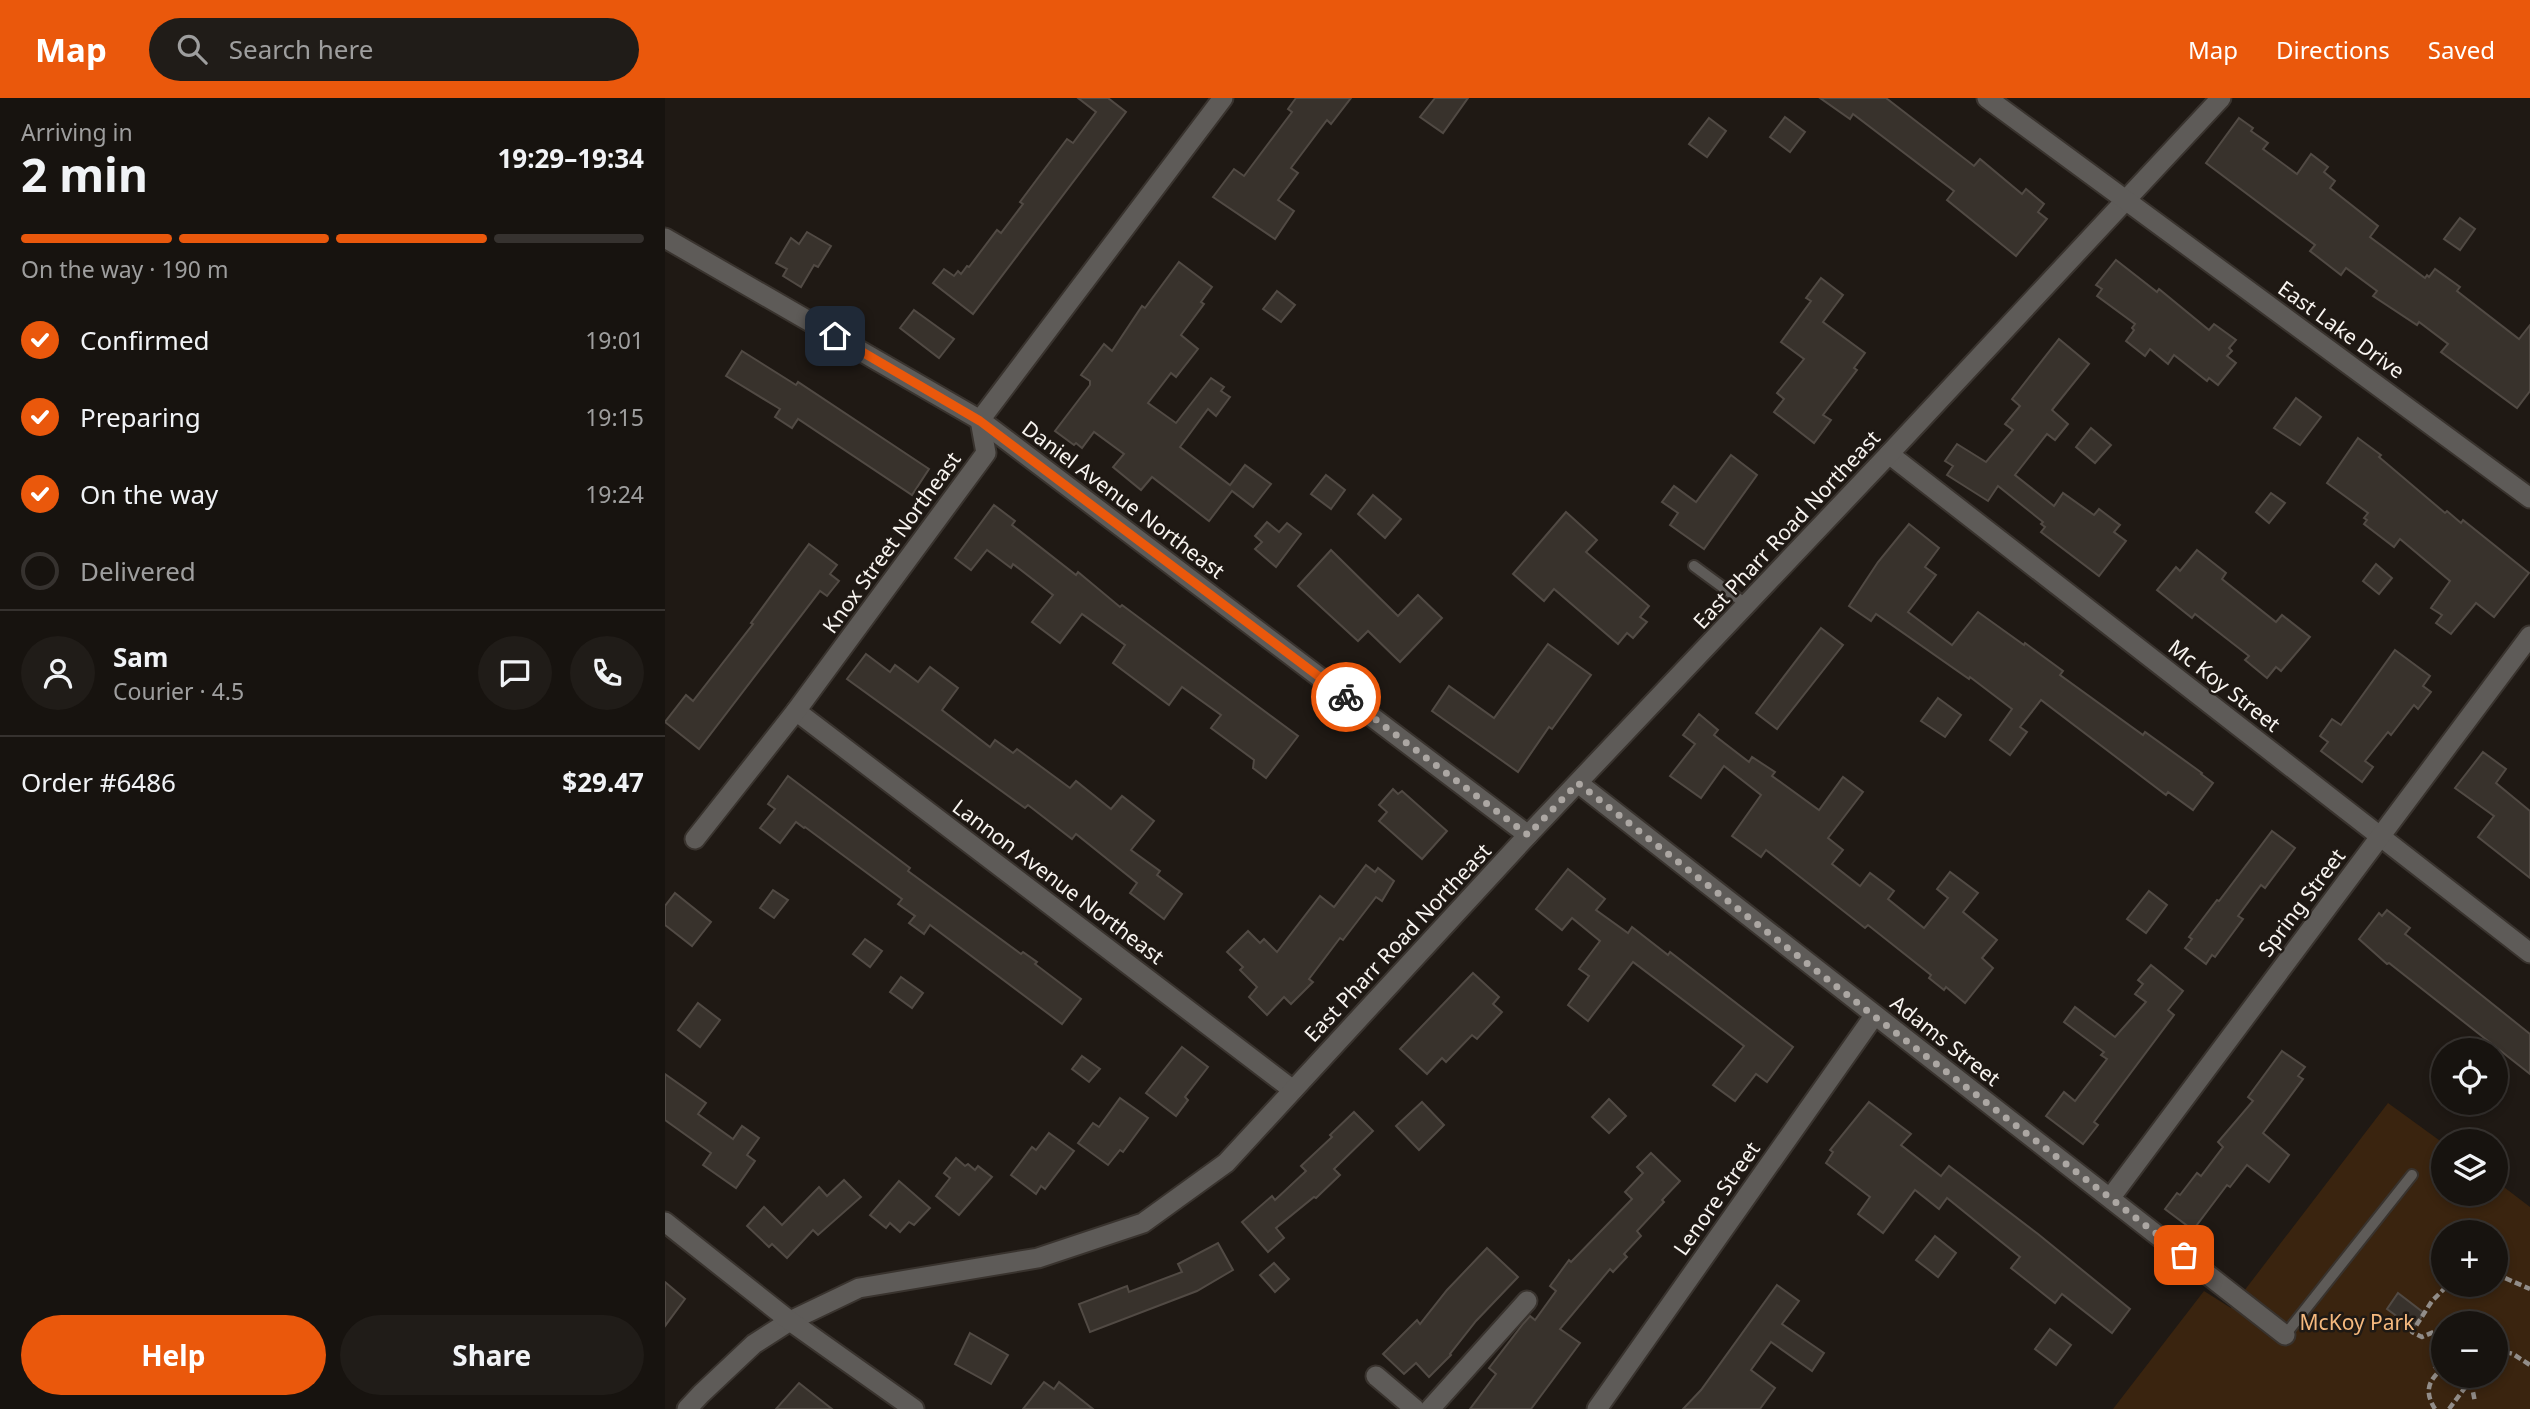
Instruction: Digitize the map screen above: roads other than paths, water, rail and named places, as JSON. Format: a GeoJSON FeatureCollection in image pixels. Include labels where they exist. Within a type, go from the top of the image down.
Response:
{"type":"FeatureCollection","features":[{"type":"Feature","properties":{"kind":"street"},"geometry":{"type":"LineString","coordinates":[[980,421],[1223,98]]}},
{"type":"Feature","properties":{"kind":"street","name":"East Lake Drive"},"geometry":{"type":"LineString","coordinates":[[1987,98],[2530,498]]}},
{"type":"Feature","properties":{"kind":"street","name":"East Pharr Road Northeast"},"geometry":{"type":"LineString","coordinates":[[687,1409],[754,1345],[790,1321],[859,1289],[1038,1258],[1143,1223],[1226,1163],[1528,835],[2221,98]]}},
{"type":"Feature","properties":{"kind":"street","name":"Daniel Avenue Northeast"},"geometry":{"type":"LineString","coordinates":[[665,238],[980,421],[1528,835]]}},
{"type":"Feature","properties":{"kind":"street","name":"Knox Street Northeast"},"geometry":{"type":"LineString","coordinates":[[695,839],[796,711],[986,453],[980,421]]}},
{"type":"Feature","properties":{"kind":"street","name":"Mc Koy Street"},"geometry":{"type":"LineString","coordinates":[[1889,454],[2530,953]]}},
{"type":"Feature","properties":{"kind":"street","name":"Spring Street"},"geometry":{"type":"LineString","coordinates":[[2111,1197],[2530,636]]}},
{"type":"Feature","properties":{"kind":"street","name":"Lannon Avenue Northeast"},"geometry":{"type":"LineString","coordinates":[[796,711],[1293,1090]]}},
{"type":"Feature","properties":{"kind":"street","name":"Adams Street"},"geometry":{"type":"LineString","coordinates":[[1578,783],[2285,1335]]}},
{"type":"Feature","properties":{"kind":"street","name":"Lenore Street"},"geometry":{"type":"LineString","coordinates":[[1597,1409],[1874,1016]]}},
{"type":"Feature","properties":{"kind":"street"},"geometry":{"type":"LineString","coordinates":[[665,1222],[790,1321],[914,1409]]}},
{"type":"Feature","properties":{"kind":"street"},"geometry":{"type":"LineString","coordinates":[[1430,1409],[1527,1301]]}},
{"type":"Feature","properties":{"kind":"street"},"geometry":{"type":"LineString","coordinates":[[1376,1377],[1415,1409]]}},
{"type":"Feature","properties":{"kind":"lane"},"geometry":{"type":"LineString","coordinates":[[1694,566],[1747,605]]}},
{"type":"Feature","properties":{"kind":"lane"},"geometry":{"type":"LineString","coordinates":[[2285,1335],[2411,1175]]}},
{"type":"Feature","properties":{"kind":"park label","name":"McKoy Park"},"geometry":{"type":"Point","coordinates":[2357,1323]}}]}
